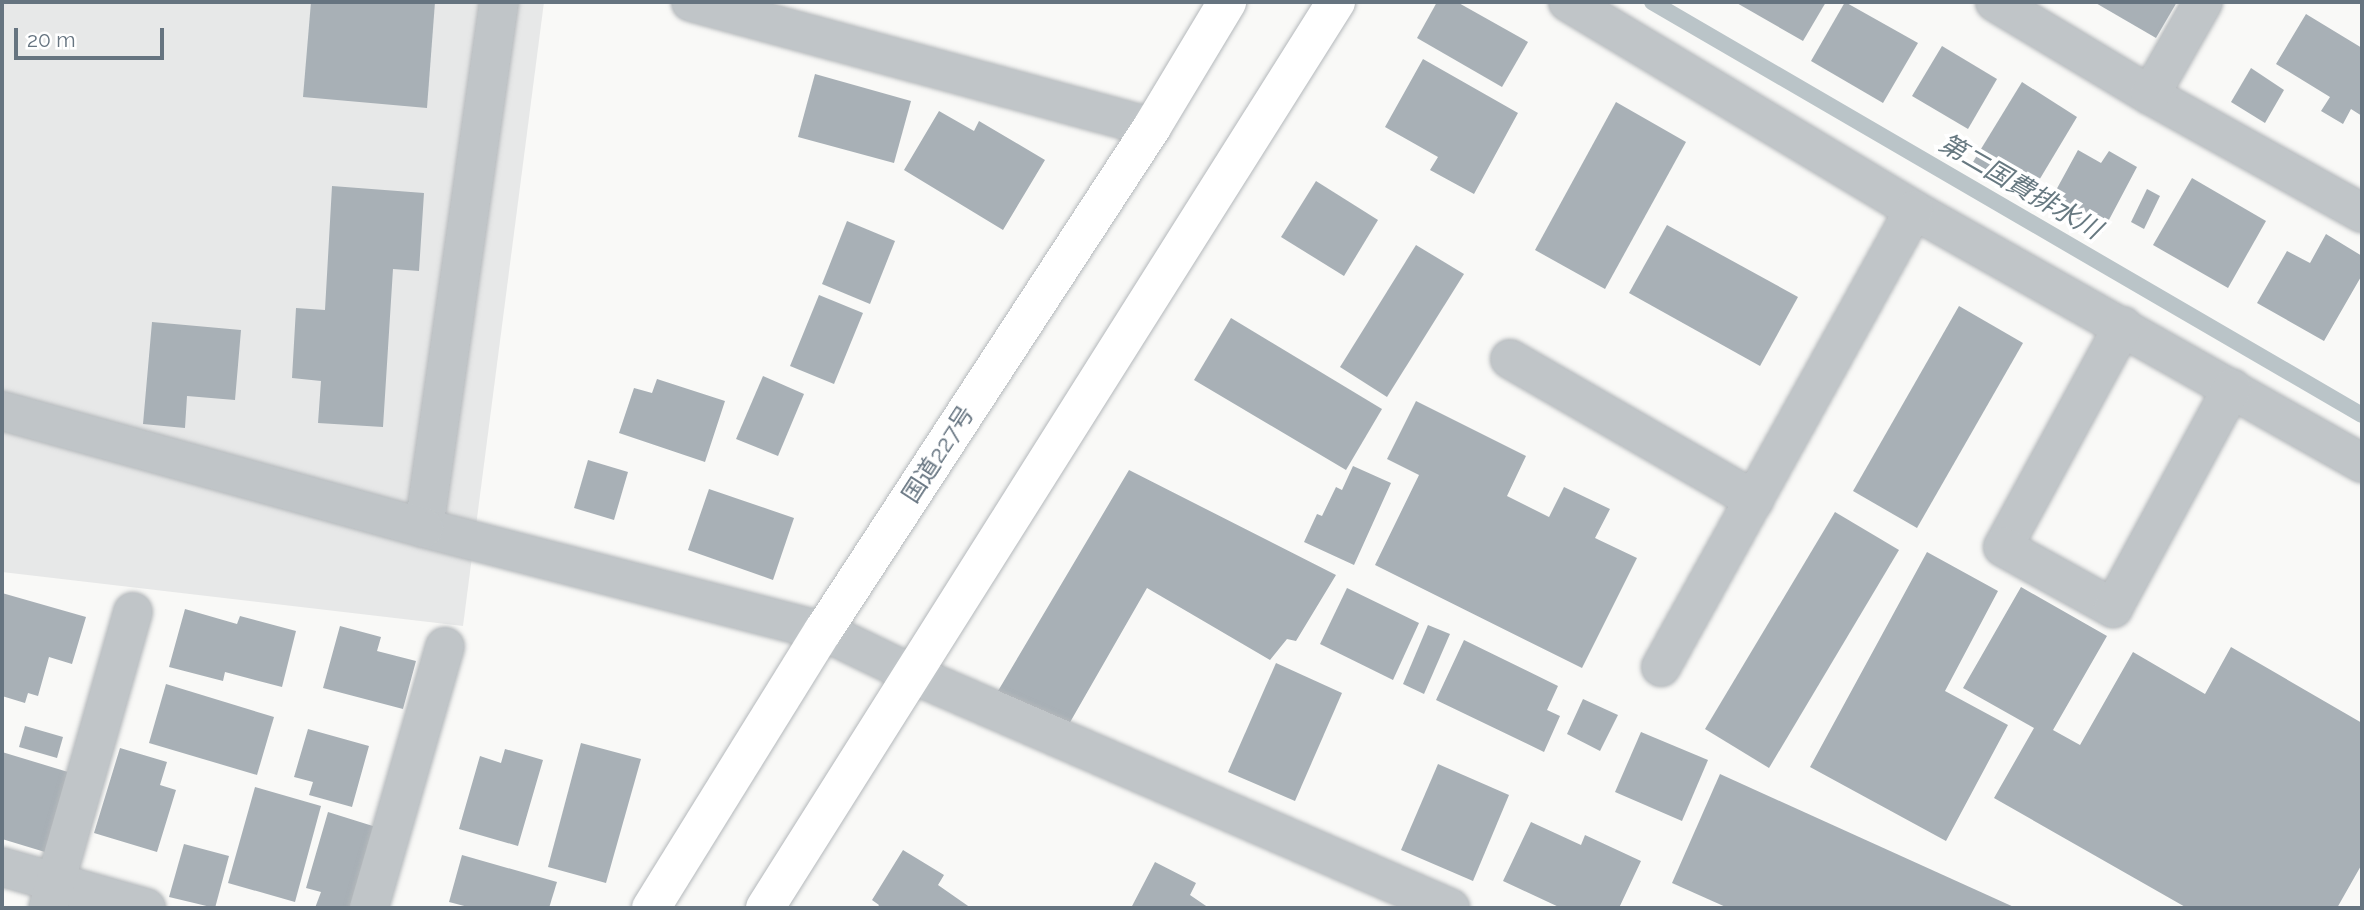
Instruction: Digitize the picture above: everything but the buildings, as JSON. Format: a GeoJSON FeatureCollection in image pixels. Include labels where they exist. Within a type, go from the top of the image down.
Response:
{"type":"FeatureCollection","features":[{"type":"Feature","properties":{"kind":"highway","name":"国道227号"},"geometry":{"type":"LineString","coordinates":[[652,908],[823,631],[1152,127],[1227,2]]}},
{"type":"Feature","properties":{"kind":"highway"},"geometry":{"type":"LineString","coordinates":[[765,908],[1336,2]]}},
{"type":"Feature","properties":{"kind":"street"},"geometry":{"type":"LineString","coordinates":[[424,528],[499,2]]}},
{"type":"Feature","properties":{"kind":"street"},"geometry":{"type":"LineString","coordinates":[[691,2],[1152,127]]}},
{"type":"Feature","properties":{"kind":"street"},"geometry":{"type":"LineString","coordinates":[[1568,2],[1914,210],[2362,463]]}},
{"type":"Feature","properties":{"kind":"street"},"geometry":{"type":"LineString","coordinates":[[1995,2],[2150,95],[2362,213]]}},
{"type":"Feature","properties":{"kind":"street"},"geometry":{"type":"LineString","coordinates":[[2150,95],[2203,2]]}},
{"type":"Feature","properties":{"kind":"street"},"geometry":{"type":"LineString","coordinates":[[1661,667],[1914,210]]}},
{"type":"Feature","properties":{"kind":"street"},"geometry":{"type":"LineString","coordinates":[[2123,326],[2003,547],[2113,608],[2232,388]]}},
{"type":"Feature","properties":{"kind":"street"},"geometry":{"type":"LineString","coordinates":[[1510,359],[1754,500]]}},
{"type":"Feature","properties":{"kind":"street"},"geometry":{"type":"LineString","coordinates":[[2,411],[424,528],[823,631],[912,674],[1450,908]]}},
{"type":"Feature","properties":{"kind":"street"},"geometry":{"type":"LineString","coordinates":[[52,895],[133,612]]}},
{"type":"Feature","properties":{"kind":"street"},"geometry":{"type":"LineString","coordinates":[[369,908],[445,647]]}},
{"type":"Feature","properties":{"kind":"street"},"geometry":{"type":"LineString","coordinates":[[2,867],[52,895],[146,908]]}},
{"type":"Feature","properties":{"kind":"shaded area"},"geometry":{"type":"Polygon","coordinates":[[[2,2],[544,2],[463,626],[2,572],[2,2]]]}},
{"type":"Feature","properties":{"kind":"waterway","name":"第二国費排水川"},"geometry":{"type":"LineString","coordinates":[[1652,2],[2362,415]]}}]}
